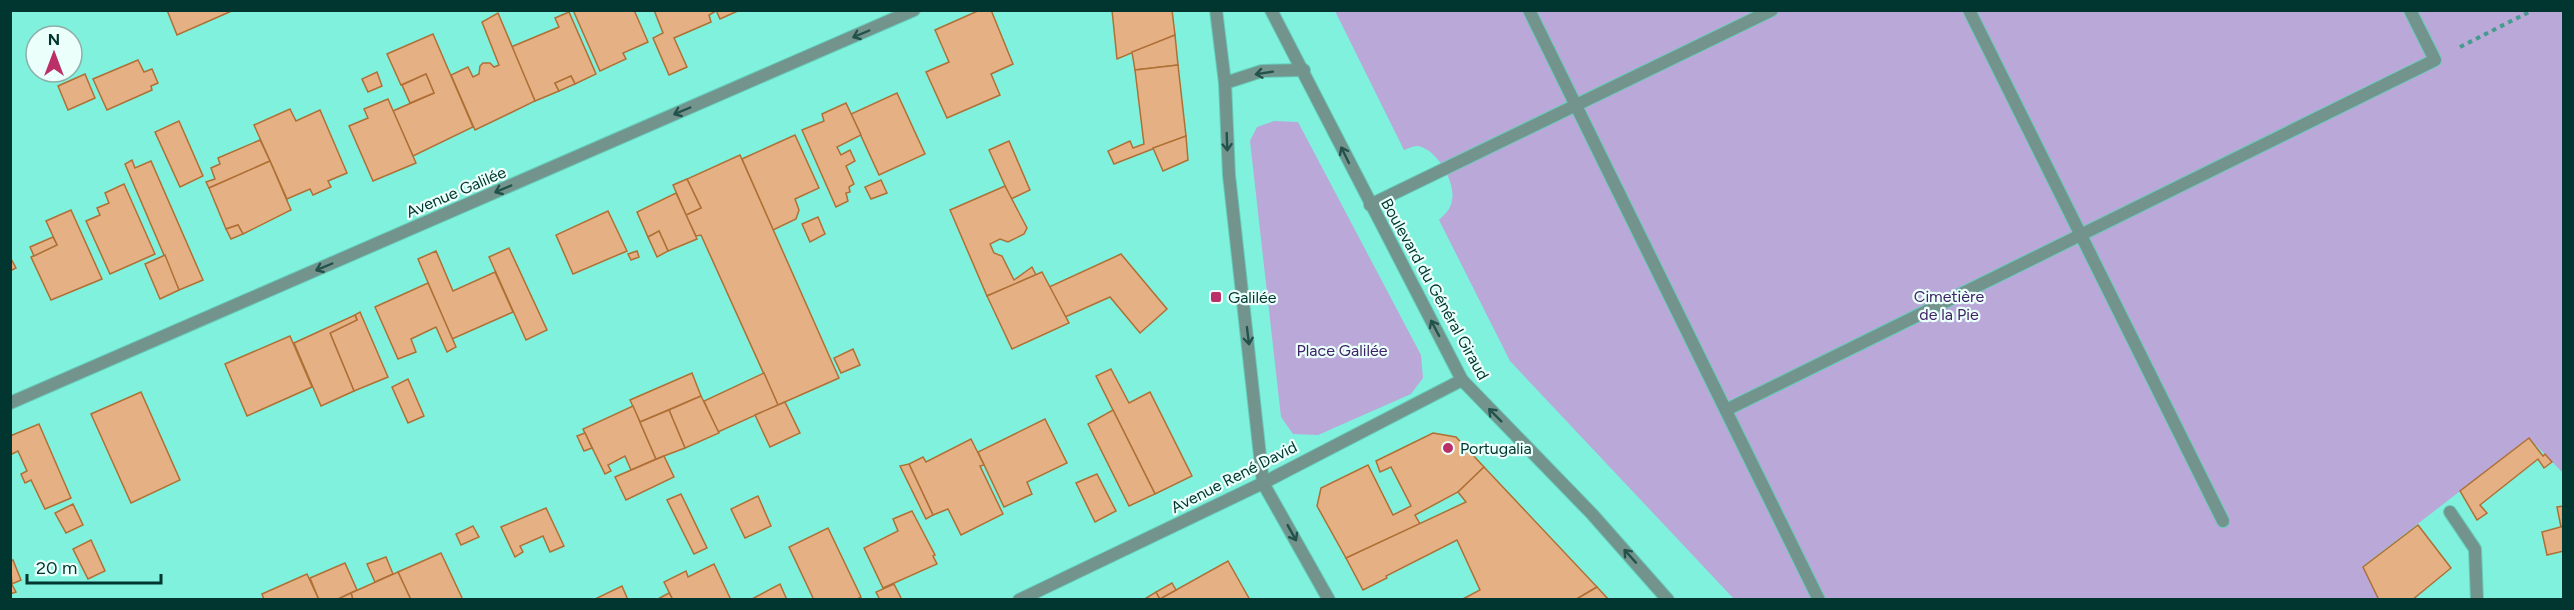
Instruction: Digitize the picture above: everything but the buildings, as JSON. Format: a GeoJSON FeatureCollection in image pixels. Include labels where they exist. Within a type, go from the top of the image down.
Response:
{"type":"FeatureCollection","features":[{"type":"Feature","properties":{"kind":"street","name":"Avenue Galilée"},"geometry":{"type":"LineString","coordinates":[[10,403],[914,10]]}},
{"type":"Feature","properties":{"kind":"street"},"geometry":{"type":"LineString","coordinates":[[1216,10],[1225,83],[1229,175],[1263,483],[1329,600]]}},
{"type":"Feature","properties":{"kind":"street","name":"Boulevard du Général Giraud"},"geometry":{"type":"LineString","coordinates":[[1271,10],[1304,70],[1370,205],[1462,380],[1592,514],[1668,600]]}},
{"type":"Feature","properties":{"kind":"street"},"geometry":{"type":"LineString","coordinates":[[1528,10],[1819,600]]}},
{"type":"Feature","properties":{"kind":"street"},"geometry":{"type":"LineString","coordinates":[[1370,205],[1772,10]]}},
{"type":"Feature","properties":{"kind":"street"},"geometry":{"type":"LineString","coordinates":[[1969,10],[2223,521]]}},
{"type":"Feature","properties":{"kind":"street"},"geometry":{"type":"LineString","coordinates":[[1726,410],[2435,60],[2410,10]]}},
{"type":"Feature","properties":{"kind":"street"},"geometry":{"type":"LineString","coordinates":[[1225,83],[1263,71],[1304,70]]}},
{"type":"Feature","properties":{"kind":"street","name":"Avenue René David"},"geometry":{"type":"LineString","coordinates":[[1019,600],[1263,483],[1462,380]]}},
{"type":"Feature","properties":{"kind":"street"},"geometry":{"type":"LineString","coordinates":[[2450,512],[2475,549],[2477,600]]}},
{"type":"Feature","properties":{"kind":"path"},"geometry":{"type":"LineString","coordinates":[[2435,60],[2533,10]]}},
{"type":"Feature","properties":{"kind":"green space","name":"Cimetière de la Pie"},"geometry":{"type":"Polygon","coordinates":[[[1335,11],[2563,11],[2563,473],[2529,438],[2363,566],[2379,599],[1734,599],[1510,361],[1439,220],[1451,203],[1452,193],[1444,168],[1425,148],[1416,146],[1404,150],[1335,11]]]}},
{"type":"Feature","properties":{"kind":"green space","name":"Place Galilée"},"geometry":{"type":"Polygon","coordinates":[[[1274,121],[1298,122],[1421,355],[1423,378],[1411,394],[1318,435],[1293,434],[1281,417],[1250,141],[1257,127],[1274,121]]]}},
{"type":"Feature","properties":{"kind":"place","name":"Galilée"},"geometry":{"type":"Point","coordinates":[1216,297]}},
{"type":"Feature","properties":{"kind":"place","name":"Portugalia"},"geometry":{"type":"Point","coordinates":[1448,448]}}]}
